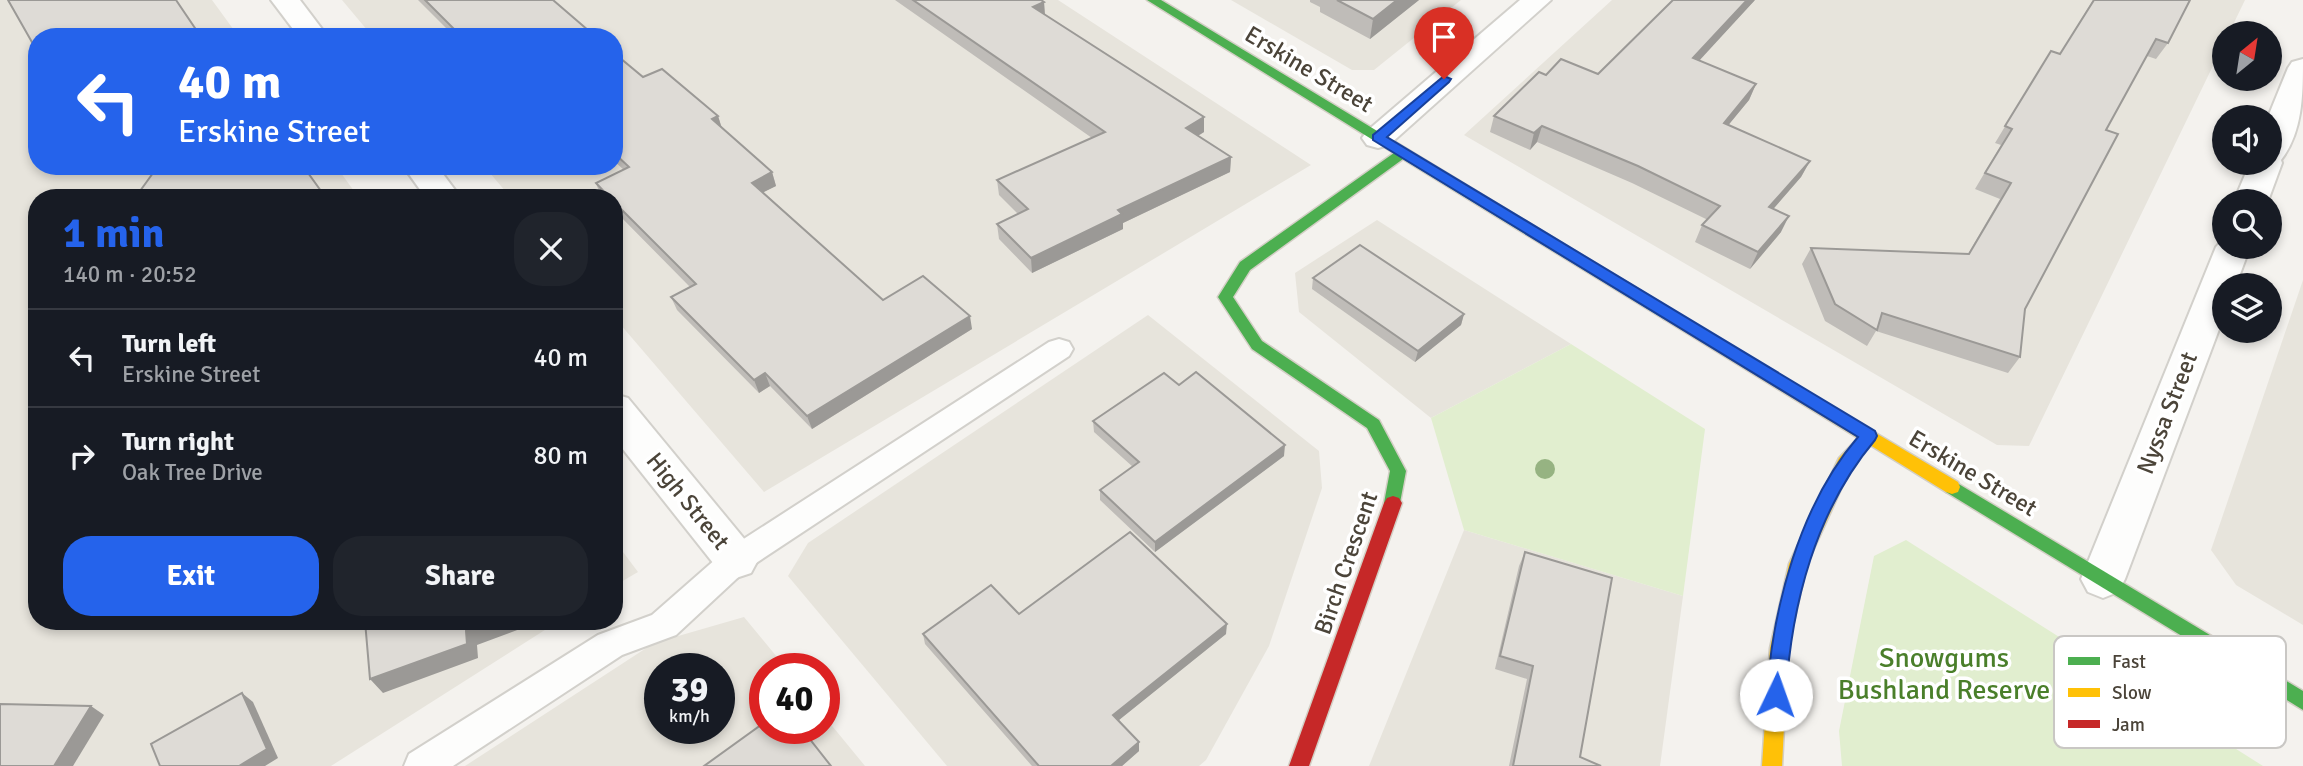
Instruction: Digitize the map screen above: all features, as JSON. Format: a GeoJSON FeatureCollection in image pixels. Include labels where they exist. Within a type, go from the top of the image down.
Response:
{"type":"FeatureCollection","features":[{"type":"Feature","properties":{"kind":"street"},"geometry":{"type":"LineString","coordinates":[[285,0],[307,28]]}},
{"type":"Feature","properties":{"kind":"street","name":"Erskine Street"},"geometry":{"type":"LineString","coordinates":[[1153,0],[2196,636]]}},
{"type":"Feature","properties":{"kind":"street"},"geometry":{"type":"LineString","coordinates":[[1390,145],[1536,0]]}},
{"type":"Feature","properties":{"kind":"street"},"geometry":{"type":"LineString","coordinates":[[2282,122],[2303,68]]}},
{"type":"Feature","properties":{"kind":"street","name":"Birch Crescent"},"geometry":{"type":"LineString","coordinates":[[1299,766],[1392,509],[1398,471],[1373,424],[1257,345],[1225,297],[1245,266],[1390,145]]}},
{"type":"Feature","properties":{"kind":"street"},"geometry":{"type":"LineString","coordinates":[[426,175],[437,189]]}},
{"type":"Feature","properties":{"kind":"street","name":"Nyssa Street"},"geometry":{"type":"LineString","coordinates":[[2103,579],[2228,259]]}},
{"type":"Feature","properties":{"kind":"street","name":"High Street"},"geometry":{"type":"LineString","coordinates":[[623,420],[736,560]]}},
{"type":"Feature","properties":{"kind":"street"},"geometry":{"type":"LineString","coordinates":[[1772,766],[1779,648],[1798,564],[1840,472],[1869,436]]}},
{"type":"Feature","properties":{"kind":"street","name":"Erskine Street"},"geometry":{"type":"LineString","coordinates":[[2286,691],[2303,701]]}},
{"type":"Feature","properties":{"kind":"lane"},"geometry":{"type":"LineString","coordinates":[[422,766],[610,645],[664,625],[736,560],[1059,349]]}},
{"type":"Feature","properties":{"kind":"shaded area"},"geometry":{"type":"Polygon","coordinates":[[[0,0],[212,0],[232,28],[28,28],[28,175],[342,175],[353,189],[28,189],[28,630],[545,630],[331,766],[0,766],[0,0]]]}},
{"type":"Feature","properties":{"kind":"shaded area"},"geometry":{"type":"Polygon","coordinates":[[[342,0],[1058,0],[1311,165],[764,492],[623,328],[623,189],[503,189],[492,175],[623,175],[623,28],[365,28],[342,0]]]}},
{"type":"Feature","properties":{"kind":"shaded area"},"geometry":{"type":"Polygon","coordinates":[[[1231,0],[1461,0],[1374,70],[1352,70],[1231,0]]]}},
{"type":"Feature","properties":{"kind":"shaded area"},"geometry":{"type":"Polygon","coordinates":[[[1612,0],[2245,0],[2235,21],[2212,21],[2212,68],[2029,446],[1997,445],[1464,135],[1612,0]]]}},
{"type":"Feature","properties":{"kind":"shaded area"},"geometry":{"type":"Polygon","coordinates":[[[1377,220],[1571,344],[1431,418],[1299,312],[1295,273],[1377,220]]]}},
{"type":"Feature","properties":{"kind":"shaded area"},"geometry":{"type":"Polygon","coordinates":[[[2303,280],[2303,625],[2236,585],[2211,550],[2303,280]]]}},
{"type":"Feature","properties":{"kind":"shaded area"},"geometry":{"type":"Polygon","coordinates":[[[1148,315],[1319,451],[1322,488],[1269,646],[1206,760],[1199,766],[947,766],[788,576],[808,543],[1148,315]]]}},
{"type":"Feature","properties":{"kind":"shaded area"},"geometry":{"type":"Polygon","coordinates":[[[1464,530],[1683,596],[1660,766],[1369,766],[1464,530]]]}},
{"type":"Feature","properties":{"kind":"shaded area"},"geometry":{"type":"Polygon","coordinates":[[[623,552],[638,572],[623,581],[623,552]]]}},
{"type":"Feature","properties":{"kind":"shaded area"},"geometry":{"type":"Polygon","coordinates":[[[744,617],[774,653],[749,653],[749,744],[840,744],[840,736],[865,766],[465,766],[654,643],[744,617]]]}},
{"type":"Feature","properties":{"kind":"green space"},"geometry":{"type":"Polygon","coordinates":[[[1571,344],[1705,429],[1683,596],[1464,530],[1431,418],[1571,344]]]}},
{"type":"Feature","properties":{"kind":"green space","name":"Snowgums Bushland Reserve"},"geometry":{"type":"Polygon","coordinates":[[[1906,540],[2058,636],[2054,636],[2054,748],[2235,748],[2263,766],[1842,766],[1839,731],[1874,556],[1906,540]]]}},
{"type":"Feature","properties":{"kind":"building"},"geometry":{"type":"Polygon","coordinates":[[[8,0],[176,0],[195,28],[28,28],[28,35],[8,0]]]}},
{"type":"Feature","properties":{"kind":"building"},"geometry":{"type":"Polygon","coordinates":[[[425,0],[553,0],[586,28],[453,28],[425,0]]]}},
{"type":"Feature","properties":{"kind":"building"},"geometry":{"type":"Polygon","coordinates":[[[913,0],[1041,0],[1044,2],[1033,7],[1204,117],[1186,128],[1231,157],[1118,210],[1122,214],[1031,258],[997,224],[1028,209],[997,180],[1105,132],[913,0]]]}},
{"type":"Feature","properties":{"kind":"building"},"geometry":{"type":"Polygon","coordinates":[[[1337,0],[1397,0],[1373,19],[1337,0]]]}},
{"type":"Feature","properties":{"kind":"building"},"geometry":{"type":"Polygon","coordinates":[[[1673,0],[1747,0],[1693,58],[1756,84],[1724,123],[1810,161],[1769,207],[1789,216],[1758,252],[1702,225],[1720,206],[1638,166],[1542,126],[1534,133],[1494,116],[1539,72],[1546,75],[1561,59],[1598,74],[1673,0]]]}},
{"type":"Feature","properties":{"kind":"building"},"geometry":{"type":"Polygon","coordinates":[[[2094,0],[2190,0],[2168,43],[2156,39],[2106,130],[2118,134],[2025,309],[2020,357],[1882,313],[1877,330],[1835,304],[1811,248],[1969,254],[2011,183],[1985,173],[2012,129],[2005,126],[2051,51],[2060,54],[2094,0]]]}},
{"type":"Feature","properties":{"kind":"building"},"geometry":{"type":"Polygon","coordinates":[[[623,60],[643,77],[662,69],[718,116],[712,119],[772,172],[752,183],[883,300],[923,276],[970,316],[807,416],[765,373],[754,380],[671,297],[696,284],[623,211],[623,189],[602,189],[596,183],[612,175],[623,175],[623,170],[629,167],[623,161],[623,60]]]}},
{"type":"Feature","properties":{"kind":"building"},"geometry":{"type":"Polygon","coordinates":[[[152,175],[309,175],[320,189],[141,189],[152,175]]]}},
{"type":"Feature","properties":{"kind":"building"},"geometry":{"type":"Polygon","coordinates":[[[1360,245],[1464,314],[1418,351],[1313,278],[1360,245]]]}},
{"type":"Feature","properties":{"kind":"building"},"geometry":{"type":"Polygon","coordinates":[[[1196,372],[1285,445],[1155,542],[1100,490],[1139,462],[1093,421],[1164,373],[1179,385],[1196,372]]]}},
{"type":"Feature","properties":{"kind":"building"},"geometry":{"type":"Polygon","coordinates":[[[1130,532],[1227,624],[1113,715],[1139,742],[1111,766],[1039,766],[923,634],[991,585],[1019,614],[1130,532]]]}},
{"type":"Feature","properties":{"kind":"building"},"geometry":{"type":"Polygon","coordinates":[[[1525,552],[1612,578],[1580,757],[1601,766],[1513,766],[1533,666],[1500,656],[1525,552]]]}},
{"type":"Feature","properties":{"kind":"building"},"geometry":{"type":"Polygon","coordinates":[[[366,630],[469,630],[466,631],[467,644],[370,679],[366,630]]]}},
{"type":"Feature","properties":{"kind":"building"},"geometry":{"type":"Polygon","coordinates":[[[242,693],[267,749],[239,766],[160,766],[151,744],[242,693]]]}},
{"type":"Feature","properties":{"kind":"building"},"geometry":{"type":"Polygon","coordinates":[[[0,704],[91,706],[54,766],[0,766],[0,704]]]}},
{"type":"Feature","properties":{"kind":"building"},"geometry":{"type":"Polygon","coordinates":[[[749,734],[749,744],[814,744],[831,766],[704,766],[749,734]]]}},
{"type":"Feature","properties":{"kind":"traffic: fast"},"geometry":{"type":"LineString","coordinates":[[1153,0],[1669,315]]}},
{"type":"Feature","properties":{"kind":"traffic: fast"},"geometry":{"type":"LineString","coordinates":[[1393,503],[1398,471],[1373,424],[1257,345],[1225,297],[1245,266],[1402,153]]}},
{"type":"Feature","properties":{"kind":"traffic: fast"},"geometry":{"type":"LineString","coordinates":[[1952,487],[2196,636]]}},
{"type":"Feature","properties":{"kind":"traffic: fast"},"geometry":{"type":"LineString","coordinates":[[2286,691],[2303,701]]}},
{"type":"Feature","properties":{"kind":"traffic: slow"},"geometry":{"type":"LineString","coordinates":[[1669,315],[1952,487]]}},
{"type":"Feature","properties":{"kind":"traffic: slow"},"geometry":{"type":"LineString","coordinates":[[1772,766],[1779,648],[1798,564],[1845,463],[1869,436]]}},
{"type":"Feature","properties":{"kind":"traffic: jam"},"geometry":{"type":"LineString","coordinates":[[1299,766],[1393,503]]}},
{"type":"Feature","properties":{"kind":"route"},"geometry":{"type":"LineString","coordinates":[[1444,79],[1378,138],[1869,436],[1845,463],[1798,564],[1779,648],[1776,695]]}}]}
